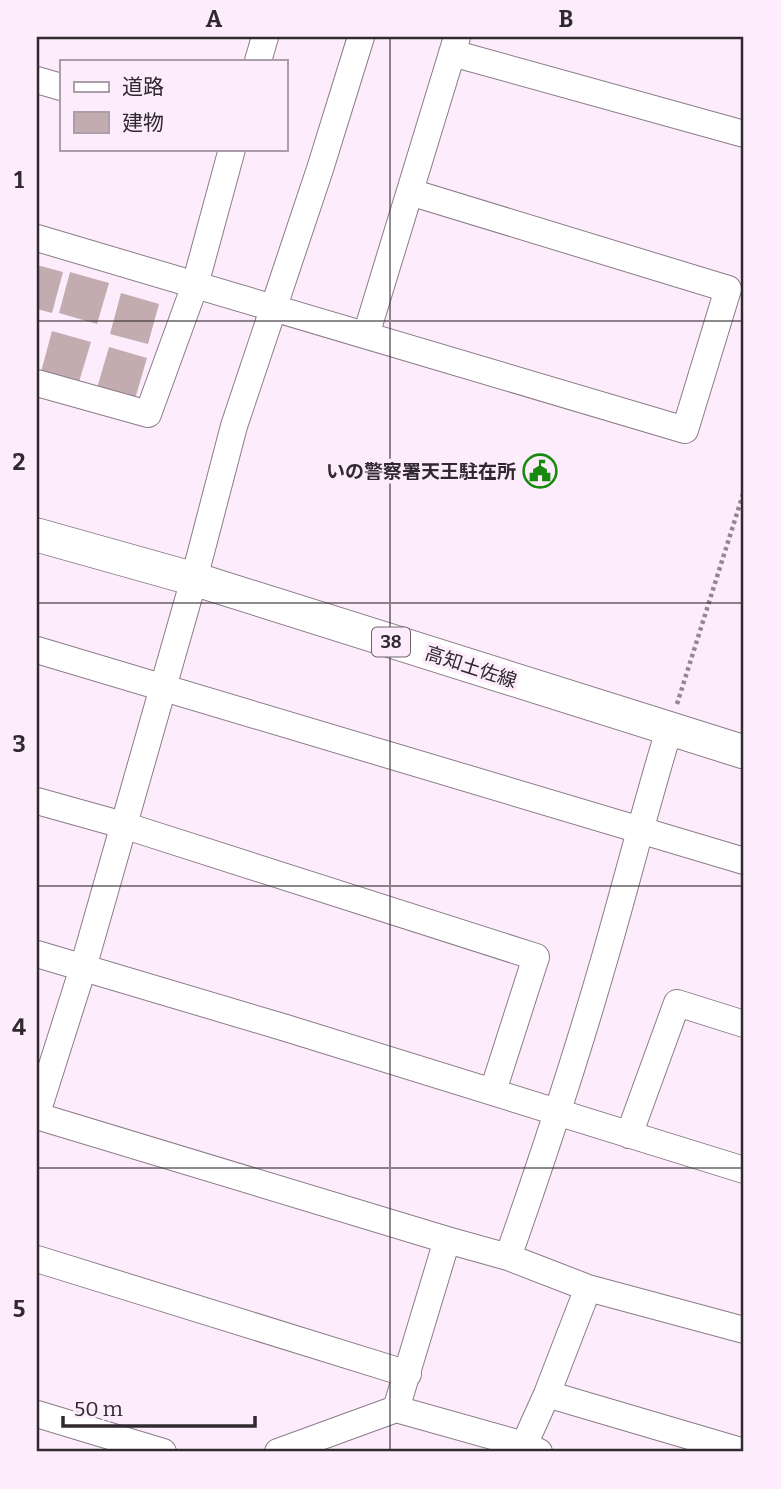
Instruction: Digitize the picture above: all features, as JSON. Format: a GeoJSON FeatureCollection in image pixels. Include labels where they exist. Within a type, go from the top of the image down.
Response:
{"type":"FeatureCollection","features":[{"type":"Feature","properties":{"kind":"main road","name":"高知土佐線"},"geometry":{"type":"LineString","coordinates":[[37,535],[194,579],[744,752]]}},
{"type":"Feature","properties":{"kind":"street"},"geometry":{"type":"LineString","coordinates":[[258,60],[265,37]]}},
{"type":"Feature","properties":{"kind":"street"},"geometry":{"type":"LineString","coordinates":[[361,37],[234,426],[194,579],[83,968],[37,1114],[508,1257],[588,1288],[744,1330]]}},
{"type":"Feature","properties":{"kind":"street"},"geometry":{"type":"LineString","coordinates":[[366,335],[454,45],[744,134]]}},
{"type":"Feature","properties":{"kind":"street"},"geometry":{"type":"LineString","coordinates":[[37,79],[60,87]]}},
{"type":"Feature","properties":{"kind":"street"},"geometry":{"type":"LineString","coordinates":[[37,383],[148,414],[195,285],[232,150]]}},
{"type":"Feature","properties":{"kind":"street"},"geometry":{"type":"LineString","coordinates":[[37,238],[685,430],[728,289],[410,192]]}},
{"type":"Feature","properties":{"kind":"street"},"geometry":{"type":"LineString","coordinates":[[37,650],[744,861]]}},
{"type":"Feature","properties":{"kind":"street"},"geometry":{"type":"LineString","coordinates":[[508,1257],[558,1111],[669,730]]}},
{"type":"Feature","properties":{"kind":"street"},"geometry":{"type":"LineString","coordinates":[[37,801],[123,825],[536,957],[493,1091]]}},
{"type":"Feature","properties":{"kind":"street"},"geometry":{"type":"LineString","coordinates":[[37,954],[493,1091],[744,1170]]}},
{"type":"Feature","properties":{"kind":"street"},"geometry":{"type":"LineString","coordinates":[[629,1135],[677,1003],[744,1024]]}},
{"type":"Feature","properties":{"kind":"street"},"geometry":{"type":"LineString","coordinates":[[396,1409],[447,1240]]}},
{"type":"Feature","properties":{"kind":"street"},"geometry":{"type":"LineString","coordinates":[[37,1259],[408,1374]]}},
{"type":"Feature","properties":{"kind":"street"},"geometry":{"type":"LineString","coordinates":[[278,1452],[396,1409],[532,1449],[547,1394],[588,1288]]}},
{"type":"Feature","properties":{"kind":"street"},"geometry":{"type":"LineString","coordinates":[[547,1394],[744,1452]]}},
{"type":"Feature","properties":{"kind":"street"},"geometry":{"type":"LineString","coordinates":[[37,1414],[163,1452]]}},
{"type":"Feature","properties":{"kind":"path"},"geometry":{"type":"LineString","coordinates":[[669,730],[744,491]]}},
{"type":"Feature","properties":{"kind":"building"},"geometry":{"type":"Polygon","coordinates":[[[37,265],[63,272],[52,313],[37,309],[37,265]]]}},
{"type":"Feature","properties":{"kind":"building"},"geometry":{"type":"Polygon","coordinates":[[[70,272],[109,283],[97,324],[59,313],[70,272]]]}},
{"type":"Feature","properties":{"kind":"building"},"geometry":{"type":"Polygon","coordinates":[[[121,293],[159,304],[148,344],[110,334],[121,293]]]}},
{"type":"Feature","properties":{"kind":"building"},"geometry":{"type":"Polygon","coordinates":[[[52,331],[91,342],[79,382],[41,372],[52,331]]]}},
{"type":"Feature","properties":{"kind":"building"},"geometry":{"type":"Polygon","coordinates":[[[109,347],[147,358],[135,399],[97,388],[109,347]]]}},
{"type":"Feature","properties":{"kind":"place","name":"いの警察署天王駐在所"},"geometry":{"type":"Point","coordinates":[540,471]}}]}
